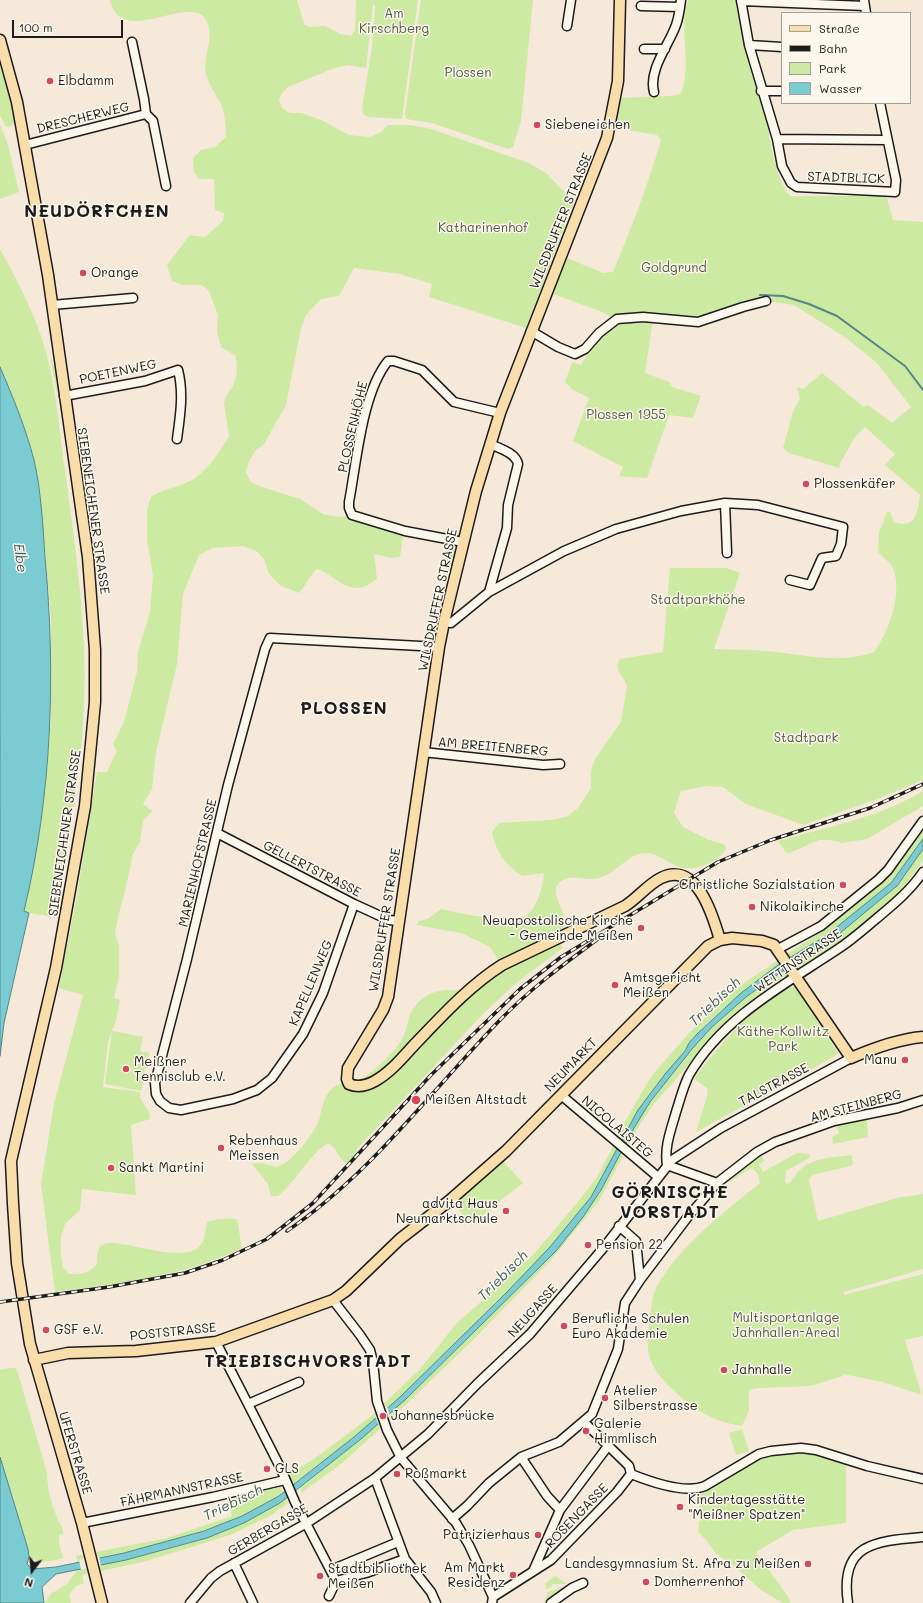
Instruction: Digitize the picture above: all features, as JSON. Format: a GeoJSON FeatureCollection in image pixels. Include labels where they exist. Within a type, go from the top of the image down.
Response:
{"type":"FeatureCollection","features":[{"type":"Feature","properties":{"kind":"main road","name":"WILSDRUFFER STRASSE"},"geometry":{"type":"LineString","coordinates":[[620,0],[618,81],[607,138],[531,332],[490,444],[463,542],[439,647],[388,997],[380,1016],[348,1068],[347,1079],[349,1084],[353,1086],[368,1085],[384,1076],[485,976],[502,965],[625,906],[635,900],[652,884],[666,876],[683,876],[694,883],[710,913],[720,940]]}},
{"type":"Feature","properties":{"kind":"main road","name":"SIEBENEICHENER STRASSE"},"geometry":{"type":"LineString","coordinates":[[0,40],[17,102],[52,305],[81,508],[93,606],[95,650],[95,702],[85,806],[66,917],[46,1015],[11,1161],[17,1263],[34,1360]]}},
{"type":"Feature","properties":{"kind":"main road"},"geometry":{"type":"LineString","coordinates":[[720,940],[732,938],[754,939],[769,942],[780,953],[851,1058]]}},
{"type":"Feature","properties":{"kind":"main road","name":"NEUMARKT"},"geometry":{"type":"LineString","coordinates":[[333,1300],[346,1290],[400,1239],[449,1202],[496,1160],[706,949],[720,940]]}},
{"type":"Feature","properties":{"kind":"main road","name":"TALSTRASSE"},"geometry":{"type":"LineString","coordinates":[[851,1058],[886,1044],[910,1038],[923,1037]]}},
{"type":"Feature","properties":{"kind":"main road","name":"POSTSTRASSE"},"geometry":{"type":"LineString","coordinates":[[34,1360],[68,1353],[136,1351],[216,1342],[333,1300]]}},
{"type":"Feature","properties":{"kind":"main road","name":"UFERSTRASSE"},"geometry":{"type":"LineString","coordinates":[[34,1360],[82,1523],[102,1603]]}},
{"type":"Feature","properties":{"kind":"street"},"geometry":{"type":"LineString","coordinates":[[567,26],[571,0]]}},
{"type":"Feature","properties":{"kind":"street","name":"STADTBLICK"},"geometry":{"type":"LineString","coordinates":[[865,6],[741,1],[749,45],[786,175],[791,183],[797,188],[896,192],[896,180],[880,104]]}},
{"type":"Feature","properties":{"kind":"street"},"geometry":{"type":"LineString","coordinates":[[641,6],[681,3],[676,26],[665,49],[652,85],[654,92]]}},
{"type":"Feature","properties":{"kind":"street","name":"DRESCHERWEG"},"geometry":{"type":"LineString","coordinates":[[132,42],[146,114],[153,121],[166,186]]}},
{"type":"Feature","properties":{"kind":"street"},"geometry":{"type":"LineString","coordinates":[[749,45],[781,47]]}},
{"type":"Feature","properties":{"kind":"street"},"geometry":{"type":"LineString","coordinates":[[644,49],[665,49]]}},
{"type":"Feature","properties":{"kind":"street"},"geometry":{"type":"LineString","coordinates":[[762,91],[781,91]]}},
{"type":"Feature","properties":{"kind":"street","name":"DRESCHERWEG"},"geometry":{"type":"LineString","coordinates":[[25,145],[146,114]]}},
{"type":"Feature","properties":{"kind":"street"},"geometry":{"type":"LineString","coordinates":[[777,139],[887,140]]}},
{"type":"Feature","properties":{"kind":"street"},"geometry":{"type":"LineString","coordinates":[[52,305],[133,298]]}},
{"type":"Feature","properties":{"kind":"street"},"geometry":{"type":"LineString","coordinates":[[531,332],[558,347],[575,354],[585,348],[599,333],[617,319],[643,317],[698,322],[766,301]]}},
{"type":"Feature","properties":{"kind":"street","name":"PLOSSENHÖHE"},"geometry":{"type":"LineString","coordinates":[[463,542],[406,531],[352,515],[349,508],[349,502],[360,438],[373,387],[380,371],[388,361],[394,360],[422,370],[454,402],[500,414]]}},
{"type":"Feature","properties":{"kind":"street","name":"POETENWEG"},"geometry":{"type":"LineString","coordinates":[[64,396],[145,381],[178,370],[180,380],[181,408],[177,439]]}},
{"type":"Feature","properties":{"kind":"street"},"geometry":{"type":"LineString","coordinates":[[489,592],[507,528],[508,505],[518,464],[516,458],[511,454],[490,444]]}},
{"type":"Feature","properties":{"kind":"street"},"geometry":{"type":"LineString","coordinates":[[725,503],[727,553]]}},
{"type":"Feature","properties":{"kind":"street"},"geometry":{"type":"LineString","coordinates":[[444,622],[451,623],[458,619],[489,592],[564,551],[616,529],[681,511],[725,503],[758,505],[843,527],[841,544],[836,556],[822,558],[810,585],[790,580]]}},
{"type":"Feature","properties":{"kind":"street","name":"MARIENHOFSTRASSE"},"geometry":{"type":"LineString","coordinates":[[156,1094],[155,1083],[187,959],[236,755],[265,649],[270,638],[439,647]]}},
{"type":"Feature","properties":{"kind":"street","name":"AM BREITENBERG"},"geometry":{"type":"LineString","coordinates":[[423,752],[543,765],[560,764]]}},
{"type":"Feature","properties":{"kind":"street"},"geometry":{"type":"LineString","coordinates":[[780,953],[821,926],[879,879],[888,870],[923,821]]}},
{"type":"Feature","properties":{"kind":"street","name":"GELLERTSTRASSE"},"geometry":{"type":"LineString","coordinates":[[217,833],[354,904],[389,920],[398,922]]}},
{"type":"Feature","properties":{"kind":"street","name":"WETTINSTRASSE"},"geometry":{"type":"LineString","coordinates":[[667,1165],[667,1142],[683,1089],[689,1076],[703,1054],[726,1030],[794,973],[840,948],[904,896],[923,872]]}},
{"type":"Feature","properties":{"kind":"street","name":"KAPELLENWEG"},"geometry":{"type":"LineString","coordinates":[[156,1094],[164,1106],[181,1110],[233,1100],[257,1090],[272,1078],[303,1034],[333,969],[354,904]]}},
{"type":"Feature","properties":{"kind":"street","name":"TALSTRASSE"},"geometry":{"type":"LineString","coordinates":[[667,1165],[672,1160],[721,1128],[851,1058]]}},
{"type":"Feature","properties":{"kind":"street","name":"NICOLAISTEG"},"geometry":{"type":"LineString","coordinates":[[561,1095],[614,1142],[658,1177]]}},
{"type":"Feature","properties":{"kind":"street","name":"AM STEINBERG"},"geometry":{"type":"LineString","coordinates":[[586,1417],[592,1414],[619,1344],[625,1303],[640,1280],[687,1218],[717,1183],[757,1152],[775,1142],[834,1121],[898,1108],[923,1100]]}},
{"type":"Feature","properties":{"kind":"street"},"geometry":{"type":"LineString","coordinates":[[667,1165],[717,1183]]}},
{"type":"Feature","properties":{"kind":"street","name":"NEUGASSE"},"geometry":{"type":"LineString","coordinates":[[401,1458],[428,1434],[478,1383],[530,1334],[667,1165]]}},
{"type":"Feature","properties":{"kind":"street"},"geometry":{"type":"LineString","coordinates":[[619,1226],[636,1241],[640,1280]]}},
{"type":"Feature","properties":{"kind":"street"},"geometry":{"type":"LineString","coordinates":[[333,1300],[360,1334],[370,1350],[380,1408],[385,1424],[401,1458],[452,1519],[469,1545],[493,1600]]}},
{"type":"Feature","properties":{"kind":"street"},"geometry":{"type":"LineString","coordinates":[[216,1342],[336,1581],[329,1596]]}},
{"type":"Feature","properties":{"kind":"street"},"geometry":{"type":"LineString","coordinates":[[248,1404],[299,1382]]}},
{"type":"Feature","properties":{"kind":"street"},"geometry":{"type":"LineString","coordinates":[[452,1519],[489,1483],[521,1457],[559,1442],[586,1417],[608,1446],[628,1466],[631,1474],[677,1487],[697,1489],[759,1454],[771,1451],[801,1448],[816,1450],[867,1466],[923,1479]]}},
{"type":"Feature","properties":{"kind":"street"},"geometry":{"type":"LineString","coordinates":[[534,1569],[560,1510],[608,1446]]}},
{"type":"Feature","properties":{"kind":"street"},"geometry":{"type":"LineString","coordinates":[[521,1457],[547,1496],[560,1510]]}},
{"type":"Feature","properties":{"kind":"street"},"geometry":{"type":"LineString","coordinates":[[401,1458],[375,1478],[398,1542],[406,1559],[431,1592],[436,1603]]}},
{"type":"Feature","properties":{"kind":"street","name":"ROSENGASSE"},"geometry":{"type":"LineString","coordinates":[[493,1600],[534,1569],[551,1560],[617,1492],[631,1474]]}},
{"type":"Feature","properties":{"kind":"street","name":"GERBERGASSE"},"geometry":{"type":"LineString","coordinates":[[190,1603],[211,1578],[234,1563],[307,1523],[375,1478]]}},
{"type":"Feature","properties":{"kind":"street","name":"FÄHRMANNSTRASSE"},"geometry":{"type":"LineString","coordinates":[[82,1523],[286,1483]]}},
{"type":"Feature","properties":{"kind":"street"},"geometry":{"type":"LineString","coordinates":[[848,1603],[847,1585],[849,1568],[853,1559],[859,1552],[865,1548],[887,1540],[923,1537]]}},
{"type":"Feature","properties":{"kind":"street"},"geometry":{"type":"LineString","coordinates":[[331,1570],[398,1542]]}},
{"type":"Feature","properties":{"kind":"street"},"geometry":{"type":"LineString","coordinates":[[336,1581],[366,1573],[406,1559]]}},
{"type":"Feature","properties":{"kind":"street"},"geometry":{"type":"LineString","coordinates":[[234,1563],[253,1603]]}},
{"type":"Feature","properties":{"kind":"street"},"geometry":{"type":"LineString","coordinates":[[551,1603],[572,1588],[583,1583]]}},
{"type":"Feature","properties":{"kind":"green space"},"geometry":{"type":"Polygon","coordinates":[[[110,0],[297,0],[304,24],[310,27],[325,26],[340,34],[351,36],[355,30],[356,0],[418,0],[402,119],[369,117],[364,115],[362,109],[372,47],[375,6],[373,4],[366,68],[347,65],[332,69],[288,87],[282,93],[279,100],[282,108],[290,113],[301,113],[321,120],[349,135],[370,137],[381,132],[388,125],[411,125],[431,129],[529,163],[546,173],[574,202],[526,328],[429,297],[432,284],[400,274],[354,268],[339,296],[321,299],[306,315],[301,328],[286,405],[264,444],[256,450],[249,461],[246,472],[251,482],[300,499],[323,514],[339,517],[350,515],[403,535],[400,557],[391,558],[374,554],[377,579],[367,586],[357,588],[345,585],[323,571],[317,569],[299,593],[281,586],[269,574],[264,559],[256,551],[243,546],[213,548],[199,555],[183,594],[177,664],[156,752],[152,789],[143,804],[152,811],[143,821],[140,842],[133,854],[115,933],[119,946],[119,977],[114,998],[120,1000],[116,1020],[108,1042],[103,1087],[140,1092],[141,1100],[150,1115],[150,1119],[131,1125],[136,1195],[82,1189],[80,1210],[65,1224],[61,1237],[61,1256],[63,1267],[69,1274],[81,1274],[91,1270],[97,1264],[97,1255],[100,1246],[108,1243],[118,1243],[172,1253],[195,1250],[203,1241],[207,1222],[218,1219],[237,1219],[242,1248],[197,1266],[150,1278],[55,1292],[41,1184],[54,1104],[83,995],[59,988],[77,895],[97,772],[107,772],[117,751],[113,744],[124,722],[137,672],[138,652],[150,612],[153,576],[147,540],[147,510],[151,497],[160,492],[188,482],[200,474],[216,456],[229,437],[224,403],[226,396],[233,386],[237,373],[236,356],[221,347],[217,332],[218,315],[209,291],[202,285],[183,285],[172,281],[167,265],[190,235],[205,237],[223,221],[224,213],[215,210],[214,179],[199,179],[194,172],[193,158],[201,150],[215,147],[226,137],[225,120],[221,104],[210,85],[206,73],[205,65],[210,36],[207,22],[202,15],[192,12],[138,21],[126,20],[116,13],[110,0]]]}},
{"type":"Feature","properties":{"kind":"green space","name":"Plossen"},"geometry":{"type":"Polygon","coordinates":[[[421,0],[533,0],[521,121],[513,147],[508,149],[432,123],[406,119],[405,114],[421,0]]]}},
{"type":"Feature","properties":{"kind":"green space"},"geometry":{"type":"Polygon","coordinates":[[[688,0],[741,0],[768,112],[765,114],[777,169],[780,179],[790,196],[877,196],[886,194],[893,220],[923,222],[923,780],[872,801],[803,825],[746,804],[723,787],[707,786],[681,791],[674,813],[683,827],[709,840],[724,844],[726,848],[718,858],[698,867],[683,868],[654,854],[646,853],[633,856],[605,876],[599,878],[588,879],[573,877],[563,880],[558,884],[556,893],[564,920],[564,927],[558,939],[563,948],[516,983],[480,1017],[356,1150],[357,1153],[347,1164],[334,1147],[328,1143],[308,1161],[285,1190],[278,1196],[271,1196],[268,1184],[252,1164],[262,1163],[277,1167],[289,1160],[312,1133],[319,1120],[327,1095],[332,1088],[339,1084],[363,1078],[388,1057],[401,1041],[410,1015],[419,1001],[426,996],[441,991],[449,990],[466,993],[502,965],[490,947],[461,933],[416,925],[419,921],[428,919],[441,909],[496,919],[517,919],[529,914],[536,904],[541,891],[544,873],[522,876],[502,857],[496,846],[492,832],[499,823],[551,820],[566,817],[578,808],[591,788],[591,771],[595,759],[621,722],[627,686],[618,670],[618,663],[620,659],[663,652],[670,568],[726,568],[740,573],[714,649],[759,650],[820,658],[846,658],[860,656],[874,652],[880,644],[893,612],[896,578],[892,566],[878,552],[879,533],[887,512],[890,512],[894,522],[901,524],[911,521],[917,513],[920,495],[885,465],[895,454],[865,427],[855,437],[839,465],[840,468],[789,453],[783,448],[793,412],[800,398],[797,387],[803,389],[822,373],[864,407],[868,405],[892,423],[911,407],[876,362],[846,338],[794,305],[766,301],[777,295],[695,319],[632,314],[611,318],[605,313],[551,293],[567,258],[603,273],[613,272],[651,174],[661,140],[657,135],[610,127],[616,98],[672,96],[680,94],[685,80],[686,68],[684,22],[688,0]]]}},
{"type":"Feature","properties":{"kind":"green space"},"geometry":{"type":"Polygon","coordinates":[[[0,61],[17,124],[6,127],[0,116],[0,61]]]}},
{"type":"Feature","properties":{"kind":"green space"},"geometry":{"type":"Polygon","coordinates":[[[0,124],[8,145],[19,192],[0,199],[0,124]]]}},
{"type":"Feature","properties":{"kind":"green space"},"geometry":{"type":"Polygon","coordinates":[[[0,249],[20,286],[32,313],[42,339],[50,368],[58,415],[81,601],[84,693],[81,748],[71,821],[53,917],[24,912],[43,805],[51,720],[51,618],[43,530],[34,461],[11,393],[0,367],[0,249]]]}},
{"type":"Feature","properties":{"kind":"green space","name":"Plossen 1955"},"geometry":{"type":"Polygon","coordinates":[[[653,319],[645,373],[669,382],[672,387],[701,396],[693,418],[669,415],[647,478],[619,476],[623,467],[573,441],[589,398],[573,390],[565,382],[572,362],[581,365],[595,342],[609,329],[627,322],[653,319]]]}},
{"type":"Feature","properties":{"kind":"green space"},"geometry":{"type":"Polygon","coordinates":[[[49,351],[58,380],[56,380],[59,392],[57,393],[49,351]]]}},
{"type":"Feature","properties":{"kind":"green space"},"geometry":{"type":"Polygon","coordinates":[[[447,543],[456,551],[451,570],[443,565],[447,543]]]}},
{"type":"Feature","properties":{"kind":"green space"},"geometry":{"type":"Polygon","coordinates":[[[923,791],[923,806],[867,839],[842,843],[831,840],[819,840],[787,854],[778,841],[870,815],[923,791]]]}},
{"type":"Feature","properties":{"kind":"green space"},"geometry":{"type":"Polygon","coordinates":[[[923,828],[923,839],[891,883],[827,935],[741,993],[706,1024],[689,1043],[685,1051],[665,1074],[638,1110],[591,1197],[533,1266],[400,1397],[354,1437],[293,1484],[289,1474],[314,1459],[370,1417],[421,1368],[456,1324],[533,1255],[578,1202],[599,1174],[625,1122],[654,1073],[690,1032],[741,985],[828,927],[883,882],[898,865],[923,828]]]}},
{"type":"Feature","properties":{"kind":"green space"},"geometry":{"type":"Polygon","coordinates":[[[923,849],[923,861],[899,893],[843,940],[766,989],[723,1025],[654,1104],[640,1124],[599,1201],[551,1260],[475,1338],[391,1419],[341,1464],[301,1493],[301,1488],[406,1399],[556,1251],[583,1217],[601,1190],[634,1128],[650,1102],[692,1049],[712,1027],[746,997],[798,960],[840,933],[897,886],[923,849]]]}},
{"type":"Feature","properties":{"kind":"green space","name":"Käthe-Kollwitz Park"},"geometry":{"type":"Polygon","coordinates":[[[793,986],[797,989],[838,1053],[696,1132],[708,1093],[707,1088],[694,1079],[738,1026],[764,1004],[793,986]]]}},
{"type":"Feature","properties":{"kind":"green space","name":"Meißner Tennisclub e.V."},"geometry":{"type":"Polygon","coordinates":[[[112,1031],[143,1037],[140,1051],[149,1053],[141,1091],[105,1084],[112,1031]]]}},
{"type":"Feature","properties":{"kind":"green space"},"geometry":{"type":"Polygon","coordinates":[[[867,1120],[868,1137],[833,1144],[832,1137],[839,1133],[836,1125],[867,1120]]]}},
{"type":"Feature","properties":{"kind":"green space","name":"Multisportanlage Jahnhallen-Areal"},"geometry":{"type":"Polygon","coordinates":[[[760,1152],[764,1161],[759,1165],[763,1172],[797,1153],[810,1154],[809,1158],[786,1171],[785,1182],[788,1184],[800,1170],[812,1162],[825,1158],[851,1155],[853,1164],[851,1166],[812,1175],[809,1180],[818,1221],[897,1198],[923,1194],[923,1269],[844,1292],[844,1295],[923,1274],[923,1336],[905,1340],[922,1395],[883,1382],[843,1374],[843,1376],[810,1386],[758,1388],[749,1390],[749,1411],[742,1426],[721,1421],[693,1407],[677,1394],[657,1372],[648,1351],[651,1306],[656,1288],[676,1258],[689,1244],[717,1218],[760,1183],[758,1174],[752,1168],[725,1184],[727,1178],[760,1152]]]}},
{"type":"Feature","properties":{"kind":"green space"},"geometry":{"type":"Polygon","coordinates":[[[503,1161],[523,1183],[472,1225],[454,1204],[503,1161]]]}},
{"type":"Feature","properties":{"kind":"green space"},"geometry":{"type":"Polygon","coordinates":[[[16,1368],[18,1373],[47,1473],[51,1501],[62,1528],[63,1534],[59,1535],[59,1543],[63,1558],[54,1561],[46,1562],[29,1557],[0,1457],[0,1370],[16,1368]]]}},
{"type":"Feature","properties":{"kind":"green space"},"geometry":{"type":"Polygon","coordinates":[[[742,1429],[749,1451],[736,1455],[729,1433],[742,1429]]]}},
{"type":"Feature","properties":{"kind":"green space"},"geometry":{"type":"Polygon","coordinates":[[[786,1449],[846,1458],[846,1523],[793,1530],[756,1552],[789,1598],[790,1603],[783,1603],[761,1590],[733,1565],[715,1553],[708,1542],[698,1532],[700,1517],[697,1489],[747,1460],[786,1449]]]}},
{"type":"Feature","properties":{"kind":"green space"},"geometry":{"type":"Polygon","coordinates":[[[280,1487],[283,1492],[279,1496],[251,1512],[222,1524],[161,1544],[78,1562],[76,1556],[167,1538],[232,1516],[227,1499],[280,1487]]]}},
{"type":"Feature","properties":{"kind":"green space"},"geometry":{"type":"Polygon","coordinates":[[[286,1498],[288,1503],[270,1516],[230,1535],[143,1562],[82,1575],[84,1583],[75,1587],[69,1595],[71,1603],[45,1603],[51,1594],[68,1583],[79,1568],[133,1558],[213,1536],[263,1513],[286,1498]]]}},
{"type":"Feature","properties":{"kind":"green space"},"geometry":{"type":"Polygon","coordinates":[[[555,1576],[567,1584],[553,1584],[550,1588],[546,1589],[545,1583],[555,1576]]]}},
{"type":"Feature","properties":{"kind":"green space"},"geometry":{"type":"Polygon","coordinates":[[[563,1587],[568,1587],[555,1599],[544,1603],[548,1592],[563,1587]]]}},
{"type":"Feature","properties":{"kind":"water","name":"Elbe"},"geometry":{"type":"Polygon","coordinates":[[[0,367],[27,437],[34,460],[38,483],[48,601],[51,690],[46,779],[41,823],[24,911],[29,913],[4,1023],[0,1056],[0,367]]]}},
{"type":"Feature","properties":{"kind":"water"},"geometry":{"type":"Polygon","coordinates":[[[923,839],[923,849],[897,886],[840,933],[798,960],[746,997],[712,1027],[692,1049],[650,1102],[634,1128],[601,1190],[583,1217],[556,1251],[406,1399],[361,1439],[280,1503],[244,1523],[207,1538],[126,1560],[56,1574],[42,1587],[44,1603],[0,1603],[0,1457],[28,1549],[29,1557],[27,1564],[32,1569],[56,1567],[124,1553],[204,1531],[242,1516],[279,1496],[354,1437],[400,1397],[506,1293],[549,1248],[591,1197],[638,1110],[697,1034],[741,993],[778,965],[827,935],[891,883],[923,839]]]}},
{"type":"Feature","properties":{"kind":"pier","name":"Johannesbrücke"},"geometry":{"type":"Polygon","coordinates":[[[387,1406],[390,1416],[379,1426],[375,1416],[387,1406]]]}},
{"type":"Feature","properties":{"kind":"pier"},"geometry":{"type":"Polygon","coordinates":[[[99,1556],[101,1566],[81,1570],[79,1560],[99,1556]]]}},
{"type":"Feature","properties":{"kind":"waterway"},"geometry":{"type":"LineString","coordinates":[[760,295],[783,296],[809,304],[837,316],[905,366],[923,390]]}},
{"type":"Feature","properties":{"kind":"railway"},"geometry":{"type":"LineString","coordinates":[[0,1302],[109,1287],[185,1273],[223,1260],[267,1239],[313,1203],[431,1075],[520,989],[561,957],[718,862],[771,840],[870,808],[923,784]]}},
{"type":"Feature","properties":{"kind":"railway"},"geometry":{"type":"LineString","coordinates":[[287,1231],[317,1209],[373,1158],[474,1047],[511,1009],[548,977],[598,939]]}},
{"type":"Feature","properties":{"kind":"place","name":"Elbdamm"},"geometry":{"type":"Point","coordinates":[50,81]}},
{"type":"Feature","properties":{"kind":"place","name":"Siebeneichen"},"geometry":{"type":"Point","coordinates":[537,125]}},
{"type":"Feature","properties":{"kind":"place","name":"Orange"},"geometry":{"type":"Point","coordinates":[83,273]}},
{"type":"Feature","properties":{"kind":"place","name":"Plossenkäfer"},"geometry":{"type":"Point","coordinates":[806,484]}},
{"type":"Feature","properties":{"kind":"place","name":"Christliche Sozialstation"},"geometry":{"type":"Point","coordinates":[843,885]}},
{"type":"Feature","properties":{"kind":"place","name":"Nikolaikirche"},"geometry":{"type":"Point","coordinates":[752,907]}},
{"type":"Feature","properties":{"kind":"place","name":"Neuapostolische Kirche - Gemeinde Meißen"},"geometry":{"type":"Point","coordinates":[641,928]}},
{"type":"Feature","properties":{"kind":"place","name":"Amtsgericht Meißen"},"geometry":{"type":"Point","coordinates":[615,985]}},
{"type":"Feature","properties":{"kind":"place","name":"Manu"},"geometry":{"type":"Point","coordinates":[905,1060]}},
{"type":"Feature","properties":{"kind":"place","name":"Meißner Tennisclub e.V."},"geometry":{"type":"Point","coordinates":[126,1069]}},
{"type":"Feature","properties":{"kind":"place","name":"Meißen Altstadt"},"geometry":{"type":"Point","coordinates":[416,1100]}},
{"type":"Feature","properties":{"kind":"place","name":"Rebenhaus Meissen"},"geometry":{"type":"Point","coordinates":[221,1148]}},
{"type":"Feature","properties":{"kind":"place","name":"Sankt Martini"},"geometry":{"type":"Point","coordinates":[111,1168]}},
{"type":"Feature","properties":{"kind":"place","name":"advita Haus Neumarktschule"},"geometry":{"type":"Point","coordinates":[506,1211]}},
{"type":"Feature","properties":{"kind":"place","name":"Pension 22"},"geometry":{"type":"Point","coordinates":[588,1245]}},
{"type":"Feature","properties":{"kind":"place","name":"Berufliche Schulen Euro Akademie"},"geometry":{"type":"Point","coordinates":[564,1326]}},
{"type":"Feature","properties":{"kind":"place","name":"GSF e.V."},"geometry":{"type":"Point","coordinates":[46,1330]}},
{"type":"Feature","properties":{"kind":"place","name":"Jahnhalle"},"geometry":{"type":"Point","coordinates":[724,1370]}},
{"type":"Feature","properties":{"kind":"place","name":"Atelier Silberstrasse"},"geometry":{"type":"Point","coordinates":[605,1398]}},
{"type":"Feature","properties":{"kind":"place","name":"Johannesbrücke"},"geometry":{"type":"Point","coordinates":[383,1416]}},
{"type":"Feature","properties":{"kind":"place","name":"Galerie Himmlisch"},"geometry":{"type":"Point","coordinates":[586,1431]}},
{"type":"Feature","properties":{"kind":"place","name":"GLS"},"geometry":{"type":"Point","coordinates":[267,1469]}},
{"type":"Feature","properties":{"kind":"place","name":"Roßmarkt"},"geometry":{"type":"Point","coordinates":[397,1474]}},
{"type":"Feature","properties":{"kind":"place","name":"Kindertagesstätte \"Meißner Spatzen\""},"geometry":{"type":"Point","coordinates":[680,1507]}},
{"type":"Feature","properties":{"kind":"place","name":"Patrizierhaus"},"geometry":{"type":"Point","coordinates":[538,1535]}},
{"type":"Feature","properties":{"kind":"place","name":"Landesgymnasium St. Afra zu Meißen"},"geometry":{"type":"Point","coordinates":[808,1564]}},
{"type":"Feature","properties":{"kind":"place","name":"Am Markt Residenz"},"geometry":{"type":"Point","coordinates":[513,1575]}},
{"type":"Feature","properties":{"kind":"place","name":"Stadtbibliothek Meißen"},"geometry":{"type":"Point","coordinates":[320,1576]}},
{"type":"Feature","properties":{"kind":"place","name":"Domherrenhof"},"geometry":{"type":"Point","coordinates":[646,1582]}},
{"type":"Feature","properties":{"kind":"district","name":"NEUDÖRFCHEN"},"geometry":{"type":"Point","coordinates":[97,212]}},
{"type":"Feature","properties":{"kind":"district","name":"PLOSSEN"},"geometry":{"type":"Point","coordinates":[344,709]}},
{"type":"Feature","properties":{"kind":"district","name":"GÖRNISCHE VORSTADT"},"geometry":{"type":"Point","coordinates":[670,1203]}},
{"type":"Feature","properties":{"kind":"district","name":"TRIEBISCHVORSTADT"},"geometry":{"type":"Point","coordinates":[308,1362]}},
{"type":"Feature","properties":{"kind":"park label","name":"Am Kirschberg"},"geometry":{"type":"Point","coordinates":[394,22]}},
{"type":"Feature","properties":{"kind":"park label","name":"Katharinenhof"},"geometry":{"type":"Point","coordinates":[483,228]}},
{"type":"Feature","properties":{"kind":"park label","name":"Goldgrund"},"geometry":{"type":"Point","coordinates":[674,268]}},
{"type":"Feature","properties":{"kind":"park label","name":"Stadtparkhöhe"},"geometry":{"type":"Point","coordinates":[698,600]}},
{"type":"Feature","properties":{"kind":"park label","name":"Stadtpark"},"geometry":{"type":"Point","coordinates":[806,738]}},
{"type":"Feature","properties":{"kind":"water label","name":"Triebisch"},"geometry":{"type":"Point","coordinates":[715,1002]}},
{"type":"Feature","properties":{"kind":"water label","name":"Triebisch"},"geometry":{"type":"Point","coordinates":[503,1276]}},
{"type":"Feature","properties":{"kind":"water label","name":"Triebisch"},"geometry":{"type":"Point","coordinates":[233,1503]}}]}
